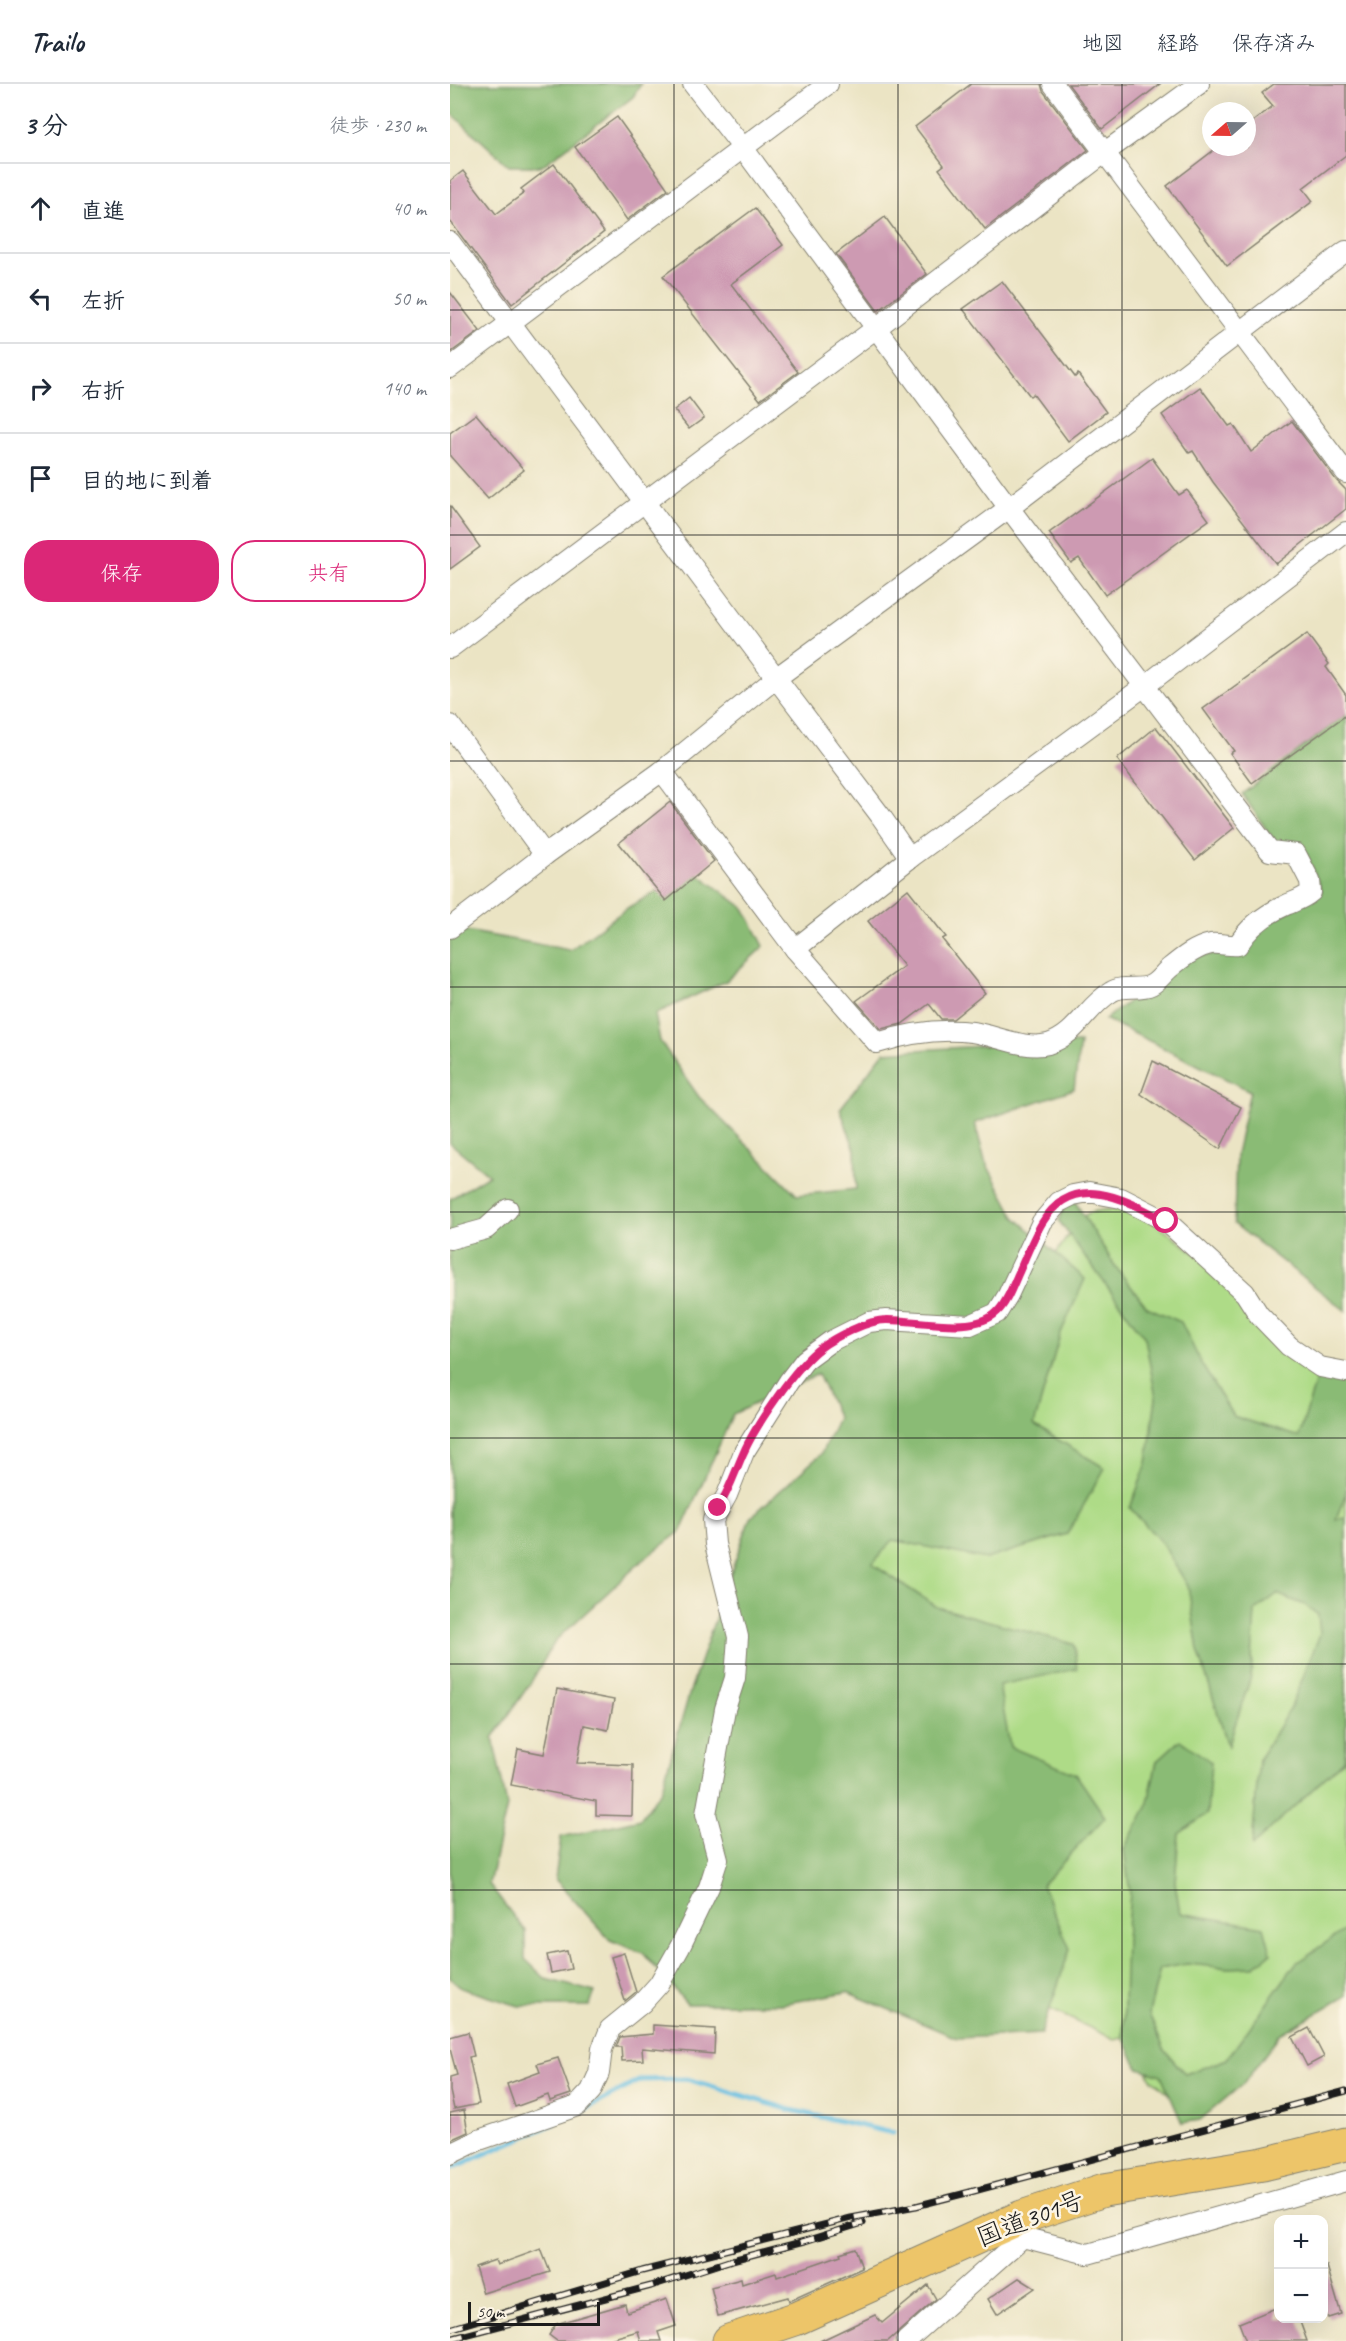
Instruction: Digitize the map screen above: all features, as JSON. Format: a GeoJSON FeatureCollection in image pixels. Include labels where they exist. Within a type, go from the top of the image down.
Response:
{"type":"FeatureCollection","features":[{"type":"Feature","properties":{"kind":"highway","name":"国道301号"},"geometry":{"type":"LineString","coordinates":[[729,2341],[795,2319],[1023,2227],[1104,2190],[1263,2163],[1346,2144]]}},
{"type":"Feature","properties":{"kind":"street"},"geometry":{"type":"LineString","coordinates":[[662,771],[795,949],[877,1043],[904,1034],[929,1030],[969,1032],[1029,1044],[1045,1045],[1060,1040],[1112,991],[1129,987],[1143,988],[1154,984],[1169,968],[1196,949],[1213,944],[1238,945],[1253,924],[1283,906],[1305,898],[1311,892],[1310,881],[1296,854],[1270,851],[1146,685],[1009,508],[743,148],[693,84]]}},
{"type":"Feature","properties":{"kind":"street"},"geometry":{"type":"LineString","coordinates":[[450,368],[828,84]]}},
{"type":"Feature","properties":{"kind":"street"},"geometry":{"type":"LineString","coordinates":[[1053,84],[1346,473]]}},
{"type":"Feature","properties":{"kind":"street"},"geometry":{"type":"LineString","coordinates":[[450,648],[644,504],[1104,153],[1199,84]]}},
{"type":"Feature","properties":{"kind":"street"},"geometry":{"type":"LineString","coordinates":[[450,242],[910,858]]}},
{"type":"Feature","properties":{"kind":"street"},"geometry":{"type":"LineString","coordinates":[[450,928],[545,855],[662,771],[776,678],[1009,508],[1346,252]]}},
{"type":"Feature","properties":{"kind":"street"},"geometry":{"type":"LineString","coordinates":[[795,949],[910,858],[1146,685],[1346,532]]}},
{"type":"Feature","properties":{"kind":"street"},"geometry":{"type":"LineString","coordinates":[[450,725],[545,855]]}},
{"type":"Feature","properties":{"kind":"street"},"geometry":{"type":"LineString","coordinates":[[450,2154],[479,2140],[577,2106],[591,2091],[599,2073],[602,2049],[610,2030],[642,2003],[659,1984],[709,1887],[718,1859],[706,1814],[725,1709],[735,1678],[738,1637],[715,1544],[713,1520],[727,1495],[744,1452],[805,1360],[831,1341],[869,1322],[886,1320],[970,1325],[997,1313],[1008,1295],[1042,1222],[1059,1202],[1073,1195],[1089,1192],[1120,1198],[1166,1221],[1245,1293],[1259,1315],[1289,1346],[1320,1367],[1346,1372]]}},
{"type":"Feature","properties":{"kind":"street"},"geometry":{"type":"LineString","coordinates":[[450,1239],[486,1229],[508,1209]]}},
{"type":"Feature","properties":{"kind":"street"},"geometry":{"type":"LineString","coordinates":[[915,2338],[1023,2227],[1088,2254],[1346,2181]]}},
{"type":"Feature","properties":{"kind":"green space"},"geometry":{"type":"Polygon","coordinates":[[[450,84],[641,84],[633,97],[542,166],[509,166],[450,112],[450,84]]]}},
{"type":"Feature","properties":{"kind":"green space"},"geometry":{"type":"Polygon","coordinates":[[[1346,714],[1346,1311],[1234,1224],[1236,1154],[1250,1091],[1105,1019],[1190,956],[1217,954],[1322,891],[1304,849],[1275,842],[1242,794],[1346,714]]]}},
{"type":"Feature","properties":{"kind":"green space"},"geometry":{"type":"Polygon","coordinates":[[[694,871],[744,908],[764,946],[726,981],[655,1014],[660,1041],[699,1097],[797,1195],[856,1189],[855,1150],[840,1109],[884,1052],[1015,1044],[1080,1043],[1074,1089],[975,1123],[985,1161],[1015,1217],[1085,1279],[1060,1335],[1034,1425],[1105,1468],[1067,1534],[986,1559],[893,1540],[872,1564],[937,1607],[1074,1644],[1077,1669],[999,1685],[1010,1747],[1076,1774],[1105,1817],[1042,1885],[1070,1949],[1041,2034],[957,2038],[847,1992],[781,2004],[687,2004],[643,1953],[610,1940],[555,1879],[561,1837],[640,1819],[661,1791],[691,1688],[750,1518],[821,1454],[838,1418],[818,1374],[733,1414],[681,1531],[644,1559],[556,1640],[493,1738],[507,1806],[489,1884],[525,1931],[525,1959],[546,1979],[595,1992],[589,2006],[519,2006],[461,1988],[450,1977],[450,1199],[489,1175],[450,1143],[450,928],[570,950],[629,907],[694,871]]]}},
{"type":"Feature","properties":{"kind":"green space"},"geometry":{"type":"Polygon","coordinates":[[[1069,1192],[1115,1266],[1147,1307],[1181,1322],[1202,1365],[1233,1416],[1299,1437],[1316,1380],[1346,1369],[1346,1493],[1336,1519],[1346,1518],[1346,1747],[1344,1760],[1252,1846],[1259,1759],[1291,1707],[1320,1634],[1318,1615],[1305,1605],[1277,1594],[1255,1611],[1251,1677],[1228,1746],[1198,1650],[1188,1586],[1162,1543],[1130,1508],[1147,1463],[1156,1398],[1145,1338],[1059,1221],[1069,1192]]]}},
{"type":"Feature","properties":{"kind":"green space"},"geometry":{"type":"Polygon","coordinates":[[[1136,1209],[1204,1260],[1289,1353],[1346,1377],[1346,1969],[1188,2108],[1151,2079],[1131,2035],[1114,2039],[1030,2000],[851,1541],[1083,1217],[1105,1210],[1136,1209]]]}},
{"type":"Feature","properties":{"kind":"green space"},"geometry":{"type":"Polygon","coordinates":[[[1180,1740],[1211,1762],[1207,1814],[1179,1834],[1175,1882],[1180,1913],[1264,1927],[1271,1953],[1253,1967],[1229,1968],[1187,1964],[1160,1969],[1149,2014],[1164,2049],[1185,2074],[1227,2059],[1296,1963],[1346,1929],[1346,1996],[1280,2034],[1244,2083],[1200,2120],[1182,2123],[1161,2075],[1138,2068],[1123,2037],[1130,1893],[1124,1849],[1147,1807],[1157,1761],[1180,1740]]]}},
{"type":"Feature","properties":{"kind":"building"},"geometry":{"type":"Polygon","coordinates":[[[971,84],[1041,84],[1043,91],[1088,150],[985,229],[939,169],[944,165],[915,127],[971,84]]]}},
{"type":"Feature","properties":{"kind":"building"},"geometry":{"type":"Polygon","coordinates":[[[1068,84],[1160,84],[1102,129],[1068,84]]]}},
{"type":"Feature","properties":{"kind":"building"},"geometry":{"type":"Polygon","coordinates":[[[1274,84],[1346,84],[1346,155],[1303,188],[1313,201],[1227,266],[1167,186],[1206,156],[1256,156],[1256,119],[1273,106],[1262,93],[1274,84]]]}},
{"type":"Feature","properties":{"kind":"building"},"geometry":{"type":"Polygon","coordinates":[[[617,117],[668,189],[627,220],[575,147],[617,117]]]}},
{"type":"Feature","properties":{"kind":"building"},"geometry":{"type":"Polygon","coordinates":[[[554,164],[604,232],[512,304],[450,221],[450,181],[463,171],[496,214],[524,193],[521,189],[554,164]]]}},
{"type":"Feature","properties":{"kind":"building"},"geometry":{"type":"Polygon","coordinates":[[[755,208],[783,245],[731,284],[798,372],[760,400],[663,276],[755,208]]]}},
{"type":"Feature","properties":{"kind":"building"},"geometry":{"type":"Polygon","coordinates":[[[885,217],[927,274],[878,311],[836,254],[885,217]]]}},
{"type":"Feature","properties":{"kind":"building"},"geometry":{"type":"Polygon","coordinates":[[[1002,281],[1075,377],[1078,374],[1106,412],[1068,441],[1033,394],[1030,396],[963,309],[1002,281]]]}},
{"type":"Feature","properties":{"kind":"building"},"geometry":{"type":"Polygon","coordinates":[[[450,292],[480,331],[450,353],[450,292]]]}},
{"type":"Feature","properties":{"kind":"building"},"geometry":{"type":"Polygon","coordinates":[[[1200,387],[1229,426],[1233,424],[1251,452],[1292,421],[1346,490],[1346,509],[1276,564],[1213,482],[1193,451],[1189,453],[1162,415],[1200,387]]]}},
{"type":"Feature","properties":{"kind":"building"},"geometry":{"type":"Polygon","coordinates":[[[689,398],[704,418],[689,429],[674,410],[689,398]]]}},
{"type":"Feature","properties":{"kind":"building"},"geometry":{"type":"Polygon","coordinates":[[[476,414],[524,470],[488,499],[450,456],[450,433],[476,414]]]}},
{"type":"Feature","properties":{"kind":"building"},"geometry":{"type":"Polygon","coordinates":[[[1152,458],[1179,495],[1187,490],[1209,520],[1105,595],[1079,558],[1071,563],[1049,533],[1152,458]]]}},
{"type":"Feature","properties":{"kind":"building"},"geometry":{"type":"Polygon","coordinates":[[[450,506],[480,547],[450,569],[450,506]]]}},
{"type":"Feature","properties":{"kind":"building"},"geometry":{"type":"Polygon","coordinates":[[[1307,634],[1329,664],[1326,667],[1346,695],[1346,715],[1252,783],[1230,753],[1234,751],[1203,709],[1307,634]]]}},
{"type":"Feature","properties":{"kind":"building"},"geometry":{"type":"Polygon","coordinates":[[[1156,727],[1234,828],[1195,860],[1117,759],[1156,727]]]}},
{"type":"Feature","properties":{"kind":"building"},"geometry":{"type":"Polygon","coordinates":[[[670,802],[714,861],[666,901],[619,843],[670,802]]]}},
{"type":"Feature","properties":{"kind":"building"},"geometry":{"type":"Polygon","coordinates":[[[908,889],[946,937],[942,939],[985,993],[953,1019],[941,1019],[929,1004],[902,1024],[881,1029],[856,1001],[904,966],[868,921],[908,889]]]}},
{"type":"Feature","properties":{"kind":"building"},"geometry":{"type":"Polygon","coordinates":[[[1153,1061],[1241,1107],[1220,1149],[1141,1094],[1153,1061]]]}},
{"type":"Feature","properties":{"kind":"building"},"geometry":{"type":"Polygon","coordinates":[[[557,1689],[614,1700],[608,1730],[584,1725],[577,1763],[633,1765],[632,1816],[596,1815],[596,1801],[511,1785],[518,1749],[544,1754],[557,1689]]]}},
{"type":"Feature","properties":{"kind":"building"},"geometry":{"type":"Polygon","coordinates":[[[567,1951],[571,1969],[551,1973],[547,1955],[567,1951]]]}},
{"type":"Feature","properties":{"kind":"building"},"geometry":{"type":"Polygon","coordinates":[[[624,1953],[636,1992],[625,2001],[611,1957],[624,1953]]]}},
{"type":"Feature","properties":{"kind":"building"},"geometry":{"type":"Polygon","coordinates":[[[653,2025],[715,2029],[714,2054],[642,2048],[643,2060],[622,2061],[621,2047],[616,2047],[620,2037],[653,2034],[653,2025]]]}},
{"type":"Feature","properties":{"kind":"building"},"geometry":{"type":"Polygon","coordinates":[[[1309,2028],[1324,2057],[1307,2066],[1292,2037],[1309,2028]]]}},
{"type":"Feature","properties":{"kind":"building"},"geometry":{"type":"Polygon","coordinates":[[[468,2032],[474,2056],[469,2057],[479,2104],[454,2109],[450,2077],[457,2075],[450,2049],[450,2037],[468,2032]]]}},
{"type":"Feature","properties":{"kind":"building"},"geometry":{"type":"Polygon","coordinates":[[[558,2058],[571,2094],[550,2101],[548,2095],[515,2107],[507,2084],[540,2072],[537,2064],[558,2058]]]}},
{"type":"Feature","properties":{"kind":"building"},"geometry":{"type":"Polygon","coordinates":[[[464,2110],[468,2132],[450,2140],[450,2113],[464,2110]]]}},
{"type":"Feature","properties":{"kind":"building"},"geometry":{"type":"Polygon","coordinates":[[[855,2248],[862,2268],[789,2301],[788,2297],[718,2316],[711,2287],[741,2279],[742,2284],[776,2273],[777,2277],[855,2248]]]}},
{"type":"Feature","properties":{"kind":"building"},"geometry":{"type":"Polygon","coordinates":[[[541,2249],[550,2272],[483,2293],[475,2267],[495,2260],[497,2265],[541,2249]]]}},
{"type":"Feature","properties":{"kind":"building"},"geometry":{"type":"Polygon","coordinates":[[[1328,2269],[1341,2314],[1328,2318],[1328,2269]]]}},
{"type":"Feature","properties":{"kind":"building"},"geometry":{"type":"Polygon","coordinates":[[[1019,2278],[1035,2288],[997,2314],[988,2299],[1019,2278]]]}},
{"type":"Feature","properties":{"kind":"building"},"geometry":{"type":"Polygon","coordinates":[[[928,2285],[936,2299],[888,2341],[820,2341],[875,2315],[882,2323],[928,2285]]]}},
{"type":"Feature","properties":{"kind":"building"},"geometry":{"type":"Polygon","coordinates":[[[667,2299],[676,2326],[658,2332],[661,2341],[641,2341],[638,2331],[603,2341],[557,2341],[549,2335],[556,2324],[625,2304],[627,2312],[667,2299]]]}},
{"type":"Feature","properties":{"kind":"building"},"geometry":{"type":"Polygon","coordinates":[[[1274,2309],[1274,2323],[1300,2323],[1307,2341],[1246,2341],[1239,2323],[1274,2309]]]}},
{"type":"Feature","properties":{"kind":"waterway"},"geometry":{"type":"LineString","coordinates":[[583,2110],[641,2080],[687,2079],[791,2110],[893,2133]]}},
{"type":"Feature","properties":{"kind":"waterway"},"geometry":{"type":"LineString","coordinates":[[450,2169],[553,2124]]}},
{"type":"Feature","properties":{"kind":"railway"},"geometry":{"type":"LineString","coordinates":[[450,2329],[642,2271],[851,2218],[916,2206],[1346,2091]]}},
{"type":"Feature","properties":{"kind":"railway"},"geometry":{"type":"LineString","coordinates":[[450,2339],[651,2286],[732,2260],[863,2223]]}},
{"type":"Feature","properties":{"kind":"route"},"geometry":{"type":"LineString","coordinates":[[718,1508],[727,1495],[744,1452],[756,1432],[789,1381],[805,1360],[820,1347],[869,1322],[886,1320],[970,1325],[997,1313],[1008,1295],[1042,1222],[1059,1202],[1073,1195],[1089,1192],[1120,1198],[1166,1221]]}}]}
